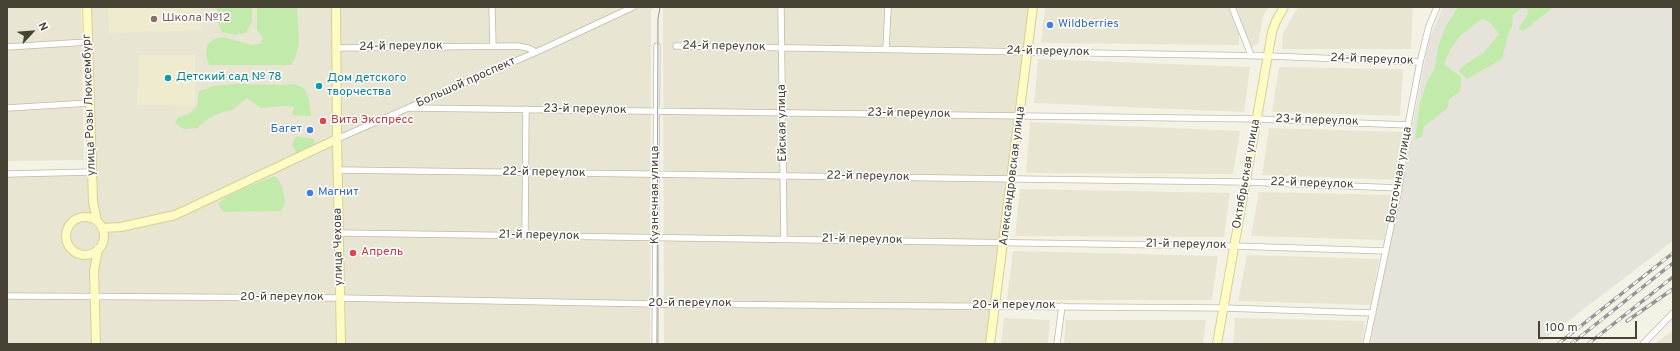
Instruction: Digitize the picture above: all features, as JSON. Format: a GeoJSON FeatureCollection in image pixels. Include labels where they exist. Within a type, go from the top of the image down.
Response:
{"type":"FeatureCollection","features":[{"type":"Feature","properties":{"kind":"street","name":"улица Розы Люксембург"},"geometry":{"type":"LineString","coordinates":[[87,7],[93,202],[101,228]]}},
{"type":"Feature","properties":{"kind":"street","name":"улица Чехова"},"geometry":{"type":"LineString","coordinates":[[336,7],[341,344]]}},
{"type":"Feature","properties":{"kind":"street"},"geometry":{"type":"LineString","coordinates":[[492,7],[493,46]]}},
{"type":"Feature","properties":{"kind":"street","name":"Большой проспект"},"geometry":{"type":"LineString","coordinates":[[101,228],[121,227],[175,215],[337,139],[536,52],[634,7]]}},
{"type":"Feature","properties":{"kind":"street","name":"Ейская улица"},"geometry":{"type":"LineString","coordinates":[[782,7],[784,239]]}},
{"type":"Feature","properties":{"kind":"street"},"geometry":{"type":"LineString","coordinates":[[886,49],[888,7]]}},
{"type":"Feature","properties":{"kind":"street","name":"Александровская улица"},"geometry":{"type":"LineString","coordinates":[[990,344],[1033,7]]}},
{"type":"Feature","properties":{"kind":"street"},"geometry":{"type":"LineString","coordinates":[[1232,7],[1251,55]]}},
{"type":"Feature","properties":{"kind":"street","name":"Октябрьская улица"},"geometry":{"type":"LineString","coordinates":[[1217,344],[1268,56],[1274,27],[1284,7]]}},
{"type":"Feature","properties":{"kind":"street","name":"Восточная улица"},"geometry":{"type":"LineString","coordinates":[[1366,344],[1399,188],[1408,125],[1420,62],[1429,26],[1437,7]]}},
{"type":"Feature","properties":{"kind":"street"},"geometry":{"type":"LineString","coordinates":[[7,47],[88,42]]}},
{"type":"Feature","properties":{"kind":"street","name":"24-й переулок"},"geometry":{"type":"LineString","coordinates":[[336,48],[518,46],[528,48],[536,52]]}},
{"type":"Feature","properties":{"kind":"street","name":"Кузнечная улица"},"geometry":{"type":"LineString","coordinates":[[656,344],[657,46]]}},
{"type":"Feature","properties":{"kind":"street","name":"24-й переулок"},"geometry":{"type":"LineString","coordinates":[[676,46],[1251,55],[1420,62]]}},
{"type":"Feature","properties":{"kind":"street"},"geometry":{"type":"LineString","coordinates":[[7,108],[89,103]]}},
{"type":"Feature","properties":{"kind":"street","name":"23-й переулок"},"geometry":{"type":"LineString","coordinates":[[409,108],[1257,119],[1408,125]]}},
{"type":"Feature","properties":{"kind":"street"},"geometry":{"type":"LineString","coordinates":[[524,236],[526,109]]}},
{"type":"Feature","properties":{"kind":"street","name":"22-й переулок"},"geometry":{"type":"LineString","coordinates":[[338,170],[1246,182],[1399,188]]}},
{"type":"Feature","properties":{"kind":"street"},"geometry":{"type":"LineString","coordinates":[[7,174],[92,172]]}},
{"type":"Feature","properties":{"kind":"street"},"geometry":{"type":"LineString","coordinates":[[83,217],[93,202]]}},
{"type":"Feature","properties":{"kind":"street"},"geometry":{"type":"LineString","coordinates":[[96,344],[96,296],[94,271],[98,249],[101,245],[101,228],[90,218],[83,217],[73,221],[67,229],[66,234],[67,242],[70,247],[78,254],[86,255],[98,249]]}},
{"type":"Feature","properties":{"kind":"street","name":"21-й переулок"},"geometry":{"type":"LineString","coordinates":[[339,233],[1004,242],[1235,246],[1386,251]]}},
{"type":"Feature","properties":{"kind":"street"},"geometry":{"type":"LineString","coordinates":[[86,255],[94,271]]}},
{"type":"Feature","properties":{"kind":"street","name":"20-й переулок"},"geometry":{"type":"LineString","coordinates":[[7,296],[340,298],[656,304],[995,305],[1224,308],[1373,313]]}},
{"type":"Feature","properties":{"kind":"street"},"geometry":{"type":"LineString","coordinates":[[1058,344],[1062,306]]}},
{"type":"Feature","properties":{"kind":"street"},"geometry":{"type":"LineString","coordinates":[[1643,344],[1673,313]]}},
{"type":"Feature","properties":{"kind":"shaded area"},"geometry":{"type":"Polygon","coordinates":[[[7,7],[81,7],[84,160],[7,161],[7,7]]]}},
{"type":"Feature","properties":{"kind":"shaded area"},"geometry":{"type":"Polygon","coordinates":[[[87,7],[653,7],[651,11],[650,344],[7,344],[7,174],[92,172],[87,7]]]}},
{"type":"Feature","properties":{"kind":"shaded area","name":"Школа №12"},"geometry":{"type":"Polygon","coordinates":[[[108,7],[200,7],[201,30],[109,33],[108,7]]]}},
{"type":"Feature","properties":{"kind":"shaded area"},"geometry":{"type":"Polygon","coordinates":[[[664,7],[1033,7],[990,344],[664,344],[664,7]]]}},
{"type":"Feature","properties":{"kind":"shaded area"},"geometry":{"type":"Polygon","coordinates":[[[1045,7],[1228,7],[1239,34],[1239,45],[1041,43],[1045,7]]]}},
{"type":"Feature","properties":{"kind":"shaded area"},"geometry":{"type":"Polygon","coordinates":[[[1234,7],[1269,7],[1263,16],[1258,44],[1251,47],[1234,7]]]}},
{"type":"Feature","properties":{"kind":"shaded area"},"geometry":{"type":"Polygon","coordinates":[[[1298,7],[1413,7],[1411,49],[1282,49],[1283,33],[1298,7]]]}},
{"type":"Feature","properties":{"kind":"shaded area"},"geometry":{"type":"Polygon","coordinates":[[[1443,7],[1673,7],[1673,241],[1538,344],[1370,344],[1429,39],[1443,7]]]}},
{"type":"Feature","properties":{"kind":"shaded area"},"geometry":{"type":"Polygon","coordinates":[[[138,55],[195,55],[195,106],[137,105],[138,55]]]}},
{"type":"Feature","properties":{"kind":"shaded area"},"geometry":{"type":"Polygon","coordinates":[[[1038,59],[1250,67],[1244,112],[1034,103],[1038,59]]]}},
{"type":"Feature","properties":{"kind":"shaded area"},"geometry":{"type":"Polygon","coordinates":[[[1279,67],[1403,69],[1400,116],[1272,112],[1279,67]]]}},
{"type":"Feature","properties":{"kind":"shaded area"},"geometry":{"type":"Polygon","coordinates":[[[1030,122],[1240,131],[1233,174],[1026,173],[1030,122]]]}},
{"type":"Feature","properties":{"kind":"shaded area"},"geometry":{"type":"Polygon","coordinates":[[[1269,128],[1403,132],[1398,180],[1262,175],[1269,128]]]}},
{"type":"Feature","properties":{"kind":"shaded area"},"geometry":{"type":"Polygon","coordinates":[[[1020,189],[1230,193],[1224,237],[1015,236],[1020,189]]]}},
{"type":"Feature","properties":{"kind":"shaded area"},"geometry":{"type":"Polygon","coordinates":[[[1259,192],[1391,195],[1384,240],[1251,236],[1259,192]]]}},
{"type":"Feature","properties":{"kind":"shaded area"},"geometry":{"type":"Polygon","coordinates":[[[1013,251],[1218,256],[1212,300],[1007,300],[1013,251]]]}},
{"type":"Feature","properties":{"kind":"shaded area"},"geometry":{"type":"Polygon","coordinates":[[[1247,255],[1379,259],[1371,305],[1238,301],[1247,255]]]}},
{"type":"Feature","properties":{"kind":"shaded area"},"geometry":{"type":"Polygon","coordinates":[[[1004,318],[1050,320],[1048,344],[1001,344],[1004,318]]]}},
{"type":"Feature","properties":{"kind":"shaded area"},"geometry":{"type":"Polygon","coordinates":[[[1235,318],[1365,321],[1362,344],[1233,344],[1235,318]]]}},
{"type":"Feature","properties":{"kind":"shaded area"},"geometry":{"type":"Polygon","coordinates":[[[1066,320],[1206,320],[1203,344],[1064,344],[1066,320]]]}},
{"type":"Feature","properties":{"kind":"shaded area"},"geometry":{"type":"Polygon","coordinates":[[[1673,330],[1673,344],[1657,344],[1657,342],[1673,330]]]}},
{"type":"Feature","properties":{"kind":"green space"},"geometry":{"type":"Polygon","coordinates":[[[217,7],[252,7],[252,21],[246,33],[235,35],[222,32],[217,21],[217,7]]]}},
{"type":"Feature","properties":{"kind":"green space"},"geometry":{"type":"Polygon","coordinates":[[[257,7],[297,7],[299,43],[295,58],[291,65],[209,65],[206,55],[207,45],[214,39],[224,37],[251,45],[260,44],[263,38],[257,30],[257,7]]]}},
{"type":"Feature","properties":{"kind":"green space"},"geometry":{"type":"Polygon","coordinates":[[[1458,7],[1524,7],[1513,15],[1512,26],[1508,35],[1502,59],[1467,79],[1458,70],[1485,51],[1499,34],[1490,22],[1482,19],[1461,35],[1451,48],[1444,64],[1461,77],[1460,92],[1450,98],[1447,109],[1424,126],[1422,137],[1415,139],[1420,103],[1427,82],[1435,68],[1438,47],[1445,28],[1458,7]]]}},
{"type":"Feature","properties":{"kind":"green space"},"geometry":{"type":"Polygon","coordinates":[[[1527,7],[1554,7],[1523,31],[1518,29],[1528,14],[1527,7]]]}},
{"type":"Feature","properties":{"kind":"green space"},"geometry":{"type":"Polygon","coordinates":[[[236,84],[294,84],[304,88],[309,99],[311,116],[292,115],[294,107],[285,106],[261,108],[247,98],[232,110],[220,113],[208,119],[197,128],[184,129],[175,123],[179,117],[189,114],[197,106],[199,91],[214,86],[236,84]]]}},
{"type":"Feature","properties":{"kind":"green space"},"geometry":{"type":"Polygon","coordinates":[[[296,136],[314,139],[315,146],[296,153],[292,144],[296,136]]]}},
{"type":"Feature","properties":{"kind":"green space"},"geometry":{"type":"Polygon","coordinates":[[[275,176],[282,186],[284,195],[285,203],[281,211],[223,212],[218,204],[226,197],[275,176]]]}},
{"type":"Feature","properties":{"kind":"tram line"},"geometry":{"type":"LineString","coordinates":[[657,344],[658,19],[660,7]]}},
{"type":"Feature","properties":{"kind":"railway"},"geometry":{"type":"LineString","coordinates":[[1558,344],[1673,253]]}},
{"type":"Feature","properties":{"kind":"railway"},"geometry":{"type":"LineString","coordinates":[[1571,344],[1673,263]]}},
{"type":"Feature","properties":{"kind":"railway"},"geometry":{"type":"LineString","coordinates":[[1588,344],[1673,277]]}},
{"type":"Feature","properties":{"kind":"railway"},"geometry":{"type":"LineString","coordinates":[[1627,321],[1673,289]]}},
{"type":"Feature","properties":{"kind":"place","name":"Школа №12"},"geometry":{"type":"Point","coordinates":[154,19]}},
{"type":"Feature","properties":{"kind":"place","name":"Wildberries"},"geometry":{"type":"Point","coordinates":[1050,25]}},
{"type":"Feature","properties":{"kind":"place","name":"Детский сад № 78"},"geometry":{"type":"Point","coordinates":[168,78]}},
{"type":"Feature","properties":{"kind":"place","name":"Дом детского творчества"},"geometry":{"type":"Point","coordinates":[319,86]}},
{"type":"Feature","properties":{"kind":"place","name":"Вита Экспресс"},"geometry":{"type":"Point","coordinates":[323,121]}},
{"type":"Feature","properties":{"kind":"place","name":"Багет"},"geometry":{"type":"Point","coordinates":[310,130]}},
{"type":"Feature","properties":{"kind":"place","name":"Магнит"},"geometry":{"type":"Point","coordinates":[310,193]}},
{"type":"Feature","properties":{"kind":"place","name":"Апрель"},"geometry":{"type":"Point","coordinates":[353,253]}}]}
